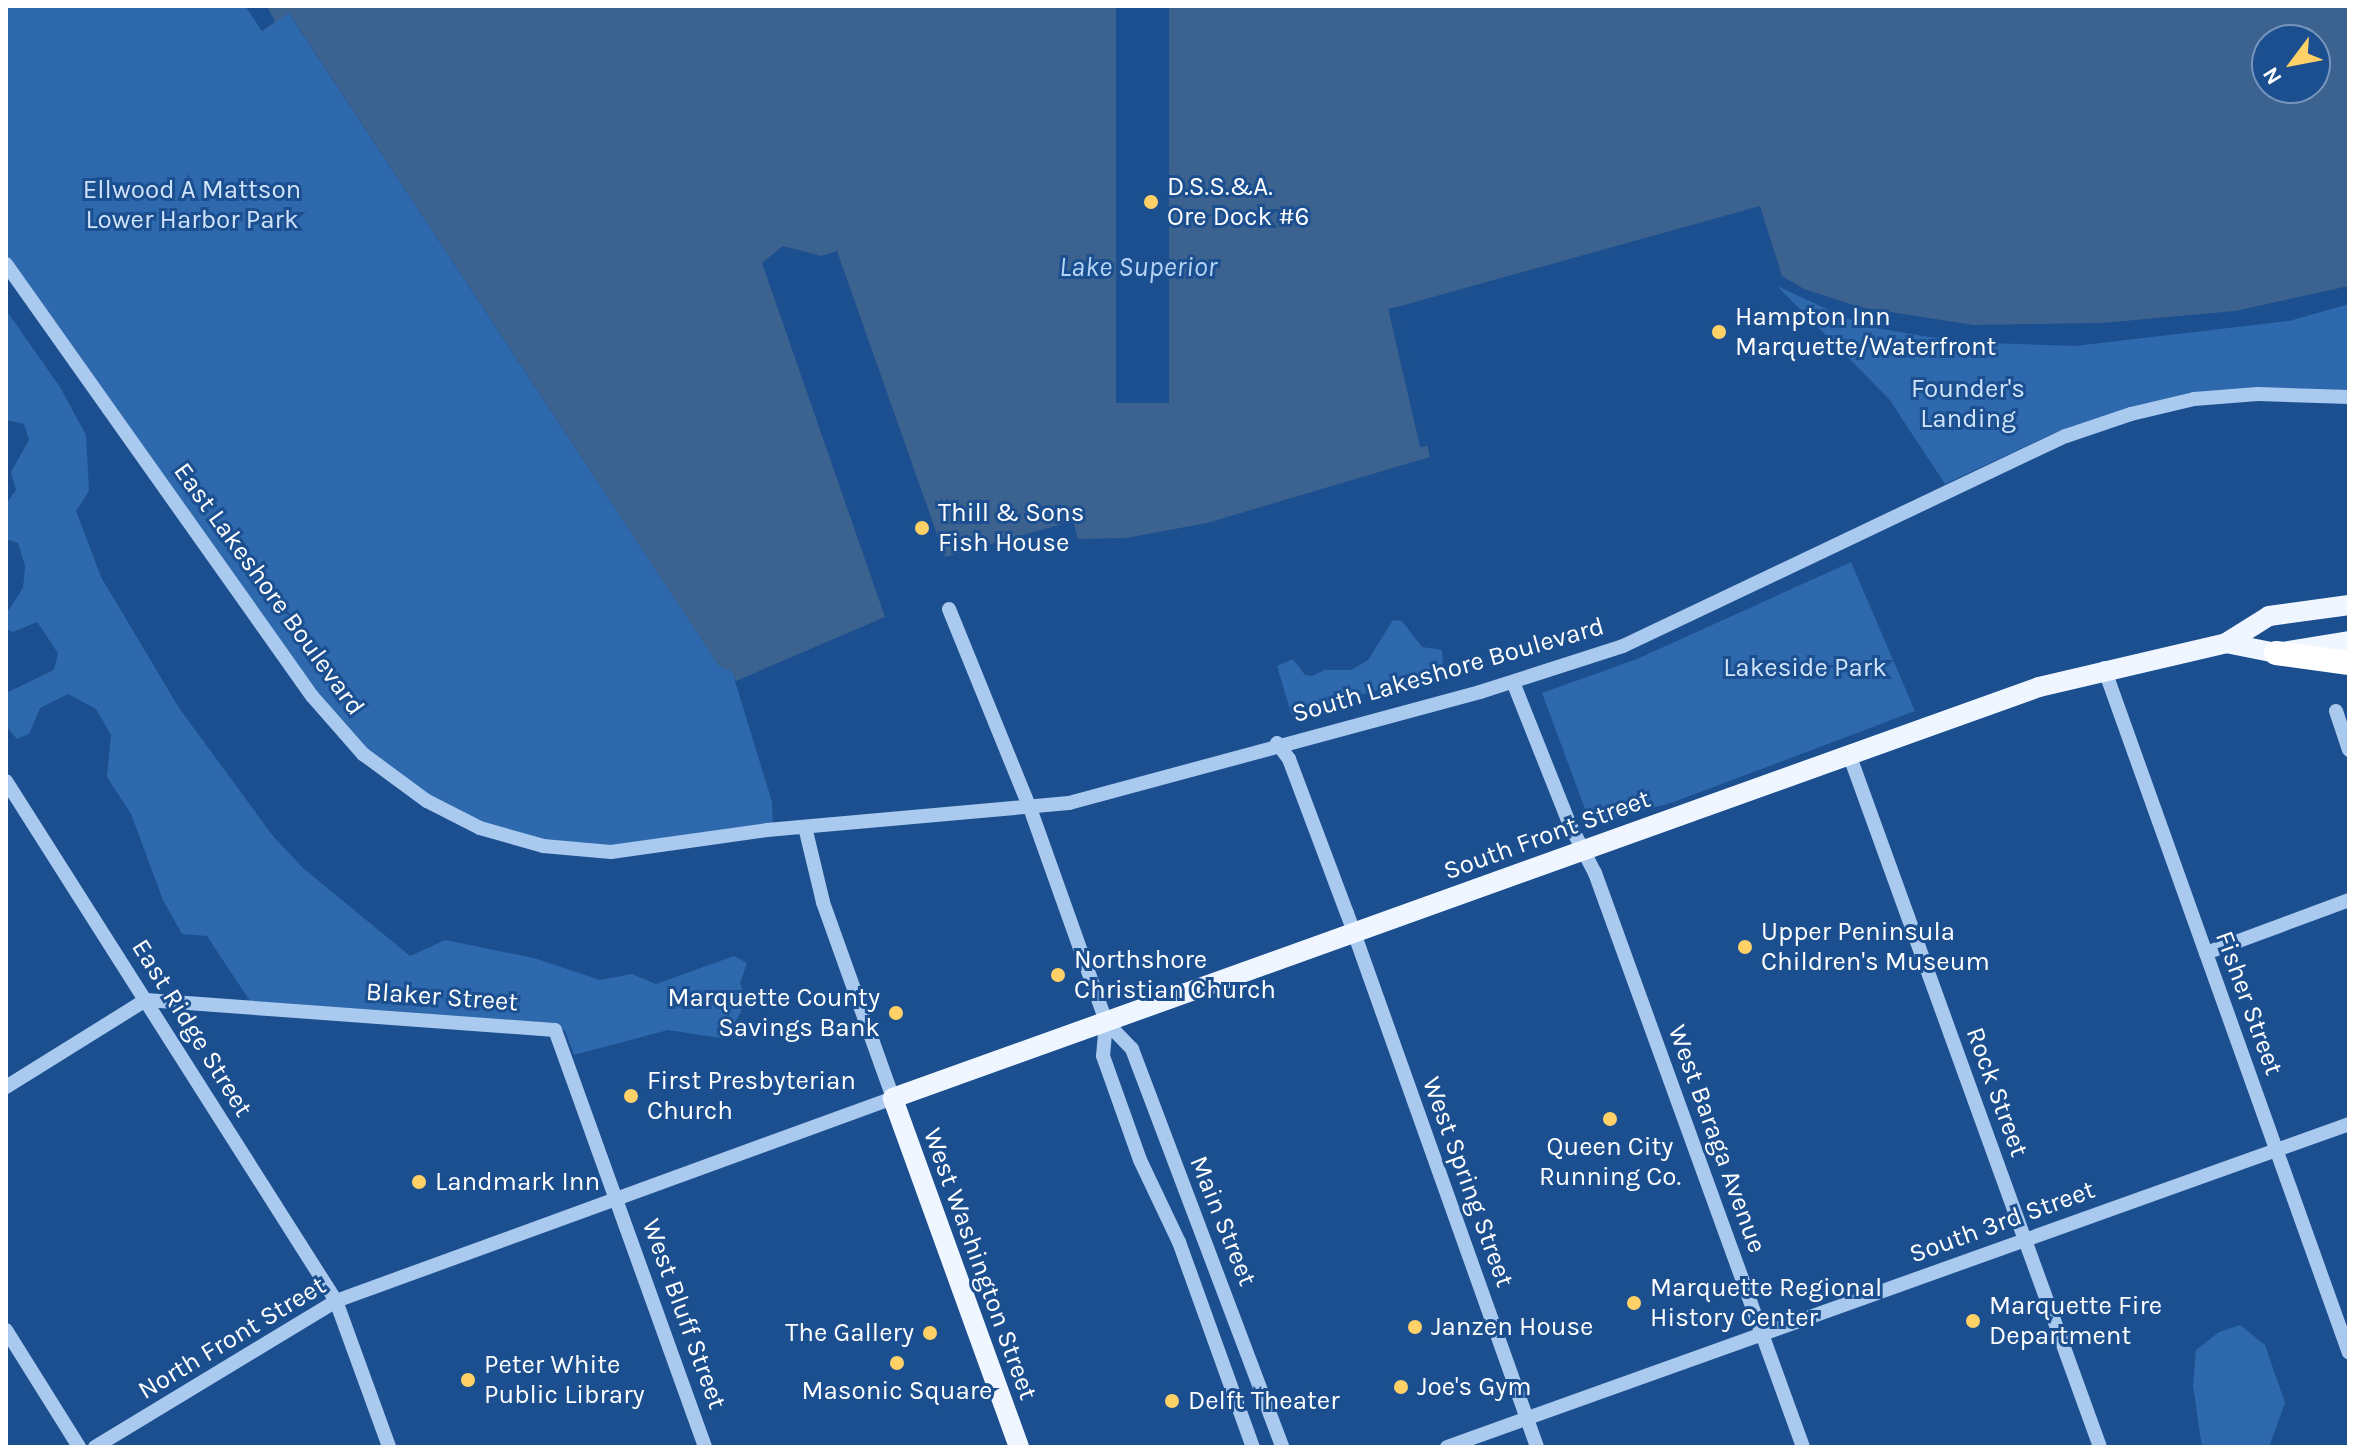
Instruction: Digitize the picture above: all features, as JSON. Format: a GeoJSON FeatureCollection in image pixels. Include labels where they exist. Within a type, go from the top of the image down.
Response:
{"type":"FeatureCollection","features":[{"type":"Feature","properties":{"kind":"highway"},"geometry":{"type":"LineString","coordinates":[[2276,653],[2349,663]]}},
{"type":"Feature","properties":{"kind":"main road","name":"South Front Street"},"geometry":{"type":"LineString","coordinates":[[893,1098],[1849,754],[2104,668],[2226,643],[2269,616],[2349,605]]}},
{"type":"Feature","properties":{"kind":"main road","name":"South Front Street"},"geometry":{"type":"LineString","coordinates":[[2226,643],[2276,653],[2349,641]]}},
{"type":"Feature","properties":{"kind":"main road","name":"West Washington Street"},"geometry":{"type":"LineString","coordinates":[[893,1098],[1019,1447]]}},
{"type":"Feature","properties":{"kind":"street","name":"East Lakeshore Boulevard"},"geometry":{"type":"LineString","coordinates":[[6,264],[312,696],[363,754],[427,801],[480,828],[543,846],[611,852],[805,827]]}},
{"type":"Feature","properties":{"kind":"street","name":"South Lakeshore Boulevard"},"geometry":{"type":"LineString","coordinates":[[805,827],[1069,803],[1277,743],[1513,682],[1690,618],[2066,436],[2194,399],[2311,391],[2349,397]]}},
{"type":"Feature","properties":{"kind":"street","name":"Main Street"},"geometry":{"type":"LineString","coordinates":[[949,609],[1030,808],[1106,1022],[1132,1049],[1282,1447]]}},
{"type":"Feature","properties":{"kind":"street","name":"Fisher Street"},"geometry":{"type":"LineString","coordinates":[[2104,668],[2349,1353]]}},
{"type":"Feature","properties":{"kind":"street","name":"West Baraga Avenue"},"geometry":{"type":"LineString","coordinates":[[1513,682],[1582,849],[1803,1447]]}},
{"type":"Feature","properties":{"kind":"street"},"geometry":{"type":"LineString","coordinates":[[2336,711],[2349,750]]}},
{"type":"Feature","properties":{"kind":"street","name":"West Spring Street"},"geometry":{"type":"LineString","coordinates":[[1277,743],[1289,759],[1354,934],[1537,1447]]}},
{"type":"Feature","properties":{"kind":"street","name":"Rock Street"},"geometry":{"type":"LineString","coordinates":[[1849,754],[2100,1447]]}},
{"type":"Feature","properties":{"kind":"street","name":"East Ridge Street"},"geometry":{"type":"LineString","coordinates":[[6,781],[336,1301],[389,1447]]}},
{"type":"Feature","properties":{"kind":"street"},"geometry":{"type":"LineString","coordinates":[[805,827],[823,902],[893,1098]]}},
{"type":"Feature","properties":{"kind":"street"},"geometry":{"type":"LineString","coordinates":[[2206,953],[2349,900]]}},
{"type":"Feature","properties":{"kind":"street"},"geometry":{"type":"LineString","coordinates":[[6,1087],[146,1000]]}},
{"type":"Feature","properties":{"kind":"street","name":"Blaker Street"},"geometry":{"type":"LineString","coordinates":[[146,1000],[555,1030],[617,1198]]}},
{"type":"Feature","properties":{"kind":"street","name":"Main Street"},"geometry":{"type":"LineString","coordinates":[[1106,1022],[1103,1056],[1140,1160],[1179,1242],[1253,1447]]}},
{"type":"Feature","properties":{"kind":"street","name":"North Front Street"},"geometry":{"type":"LineString","coordinates":[[95,1447],[336,1301],[893,1098]]}},
{"type":"Feature","properties":{"kind":"street","name":"South 3rd Street"},"geometry":{"type":"LineString","coordinates":[[1447,1447],[2349,1124]]}},
{"type":"Feature","properties":{"kind":"street","name":"West Bluff Street"},"geometry":{"type":"LineString","coordinates":[[617,1198],[705,1447]]}},
{"type":"Feature","properties":{"kind":"street"},"geometry":{"type":"LineString","coordinates":[[6,1330],[79,1447]]}},
{"type":"Feature","properties":{"kind":"green space","name":"Ellwood A Mattson Lower Harbor Park"},"geometry":{"type":"Polygon","coordinates":[[[6,6],[249,6],[288,12],[719,666],[732,671],[772,802],[773,830],[611,852],[480,828],[363,754],[6,264],[6,6]]]}},
{"type":"Feature","properties":{"kind":"green space","name":"Founder's Landing"},"geometry":{"type":"Polygon","coordinates":[[[1777,286],[1864,326],[1959,342],[2075,346],[2289,321],[2349,304],[2349,390],[2225,391],[2147,403],[2054,433],[1945,484],[1889,399],[1777,286]]]}},
{"type":"Feature","properties":{"kind":"green space"},"geometry":{"type":"Polygon","coordinates":[[[6,310],[60,387],[86,435],[89,491],[76,511],[101,577],[179,708],[273,836],[303,868],[410,956],[445,940],[534,958],[600,980],[632,974],[656,984],[734,956],[747,963],[740,983],[747,1000],[726,1039],[668,1030],[574,1055],[565,1031],[555,1023],[250,1001],[207,936],[182,934],[163,900],[131,814],[107,777],[111,735],[96,709],[68,694],[40,708],[29,734],[17,739],[6,726],[6,693],[54,670],[58,653],[37,622],[13,632],[6,629],[6,614],[23,588],[25,566],[18,543],[6,539],[6,504],[16,490],[11,472],[29,440],[24,424],[6,420],[6,310]]]}},
{"type":"Feature","properties":{"kind":"green space","name":"Lakeside Park"},"geometry":{"type":"Polygon","coordinates":[[[1851,562],[1915,711],[1674,802],[1597,823],[1588,817],[1542,693],[1637,659],[1851,562]]]}},
{"type":"Feature","properties":{"kind":"green space"},"geometry":{"type":"Polygon","coordinates":[[[1393,620],[1402,621],[1422,647],[1442,650],[1443,670],[1292,716],[1277,666],[1293,659],[1305,675],[1312,676],[1325,670],[1351,670],[1368,660],[1393,620]]]}},
{"type":"Feature","properties":{"kind":"green space"},"geometry":{"type":"Polygon","coordinates":[[[2240,1325],[2265,1345],[2285,1403],[2269,1447],[2202,1447],[2193,1386],[2196,1350],[2219,1332],[2240,1325]]]}},
{"type":"Feature","properties":{"kind":"water","name":"Lake Superior"},"geometry":{"type":"Polygon","coordinates":[[[249,6],[2349,6],[2349,286],[2235,311],[2102,323],[1973,325],[1859,307],[1804,289],[1782,276],[1760,206],[1397,307],[1430,457],[1207,523],[1126,538],[1078,539],[1073,521],[945,557],[837,251],[821,256],[783,246],[762,263],[885,617],[736,681],[731,671],[719,666],[289,13],[266,29],[249,6]]]}},
{"type":"Feature","properties":{"kind":"pier"},"geometry":{"type":"Polygon","coordinates":[[[245,6],[267,6],[275,22],[262,31],[245,6]]]}},
{"type":"Feature","properties":{"kind":"pier","name":"D.S.S.&A. Ore Dock #6"},"geometry":{"type":"Polygon","coordinates":[[[1116,6],[1169,6],[1169,403],[1116,403],[1116,6]]]}},
{"type":"Feature","properties":{"kind":"pier"},"geometry":{"type":"Polygon","coordinates":[[[1397,307],[1429,445],[1420,447],[1388,309],[1397,307]]]}},
{"type":"Feature","properties":{"kind":"place","name":"D.S.S.&A. Ore Dock #6"},"geometry":{"type":"Point","coordinates":[1151,202]}},
{"type":"Feature","properties":{"kind":"place","name":"Hampton Inn Marquette/Waterfront"},"geometry":{"type":"Point","coordinates":[1719,332]}},
{"type":"Feature","properties":{"kind":"place","name":"Thill & Sons Fish House"},"geometry":{"type":"Point","coordinates":[922,528]}},
{"type":"Feature","properties":{"kind":"place","name":"Upper Peninsula Children's Museum"},"geometry":{"type":"Point","coordinates":[1745,947]}},
{"type":"Feature","properties":{"kind":"place","name":"Northshore Christian Church"},"geometry":{"type":"Point","coordinates":[1058,975]}},
{"type":"Feature","properties":{"kind":"place","name":"Marquette County Savings Bank"},"geometry":{"type":"Point","coordinates":[896,1013]}},
{"type":"Feature","properties":{"kind":"place","name":"First Presbyterian Church"},"geometry":{"type":"Point","coordinates":[631,1096]}},
{"type":"Feature","properties":{"kind":"place","name":"Queen City Running Co."},"geometry":{"type":"Point","coordinates":[1610,1119]}},
{"type":"Feature","properties":{"kind":"place","name":"Landmark Inn"},"geometry":{"type":"Point","coordinates":[419,1182]}},
{"type":"Feature","properties":{"kind":"place","name":"Marquette Regional History Center"},"geometry":{"type":"Point","coordinates":[1634,1303]}},
{"type":"Feature","properties":{"kind":"place","name":"Marquette Fire Department"},"geometry":{"type":"Point","coordinates":[1973,1321]}},
{"type":"Feature","properties":{"kind":"place","name":"Janzen House"},"geometry":{"type":"Point","coordinates":[1415,1327]}},
{"type":"Feature","properties":{"kind":"place","name":"The Gallery"},"geometry":{"type":"Point","coordinates":[930,1333]}},
{"type":"Feature","properties":{"kind":"place","name":"Masonic Square"},"geometry":{"type":"Point","coordinates":[897,1363]}},
{"type":"Feature","properties":{"kind":"place","name":"Peter White Public Library"},"geometry":{"type":"Point","coordinates":[468,1380]}},
{"type":"Feature","properties":{"kind":"place","name":"Joe's Gym"},"geometry":{"type":"Point","coordinates":[1401,1387]}},
{"type":"Feature","properties":{"kind":"place","name":"Delft Theater"},"geometry":{"type":"Point","coordinates":[1172,1401]}}]}
